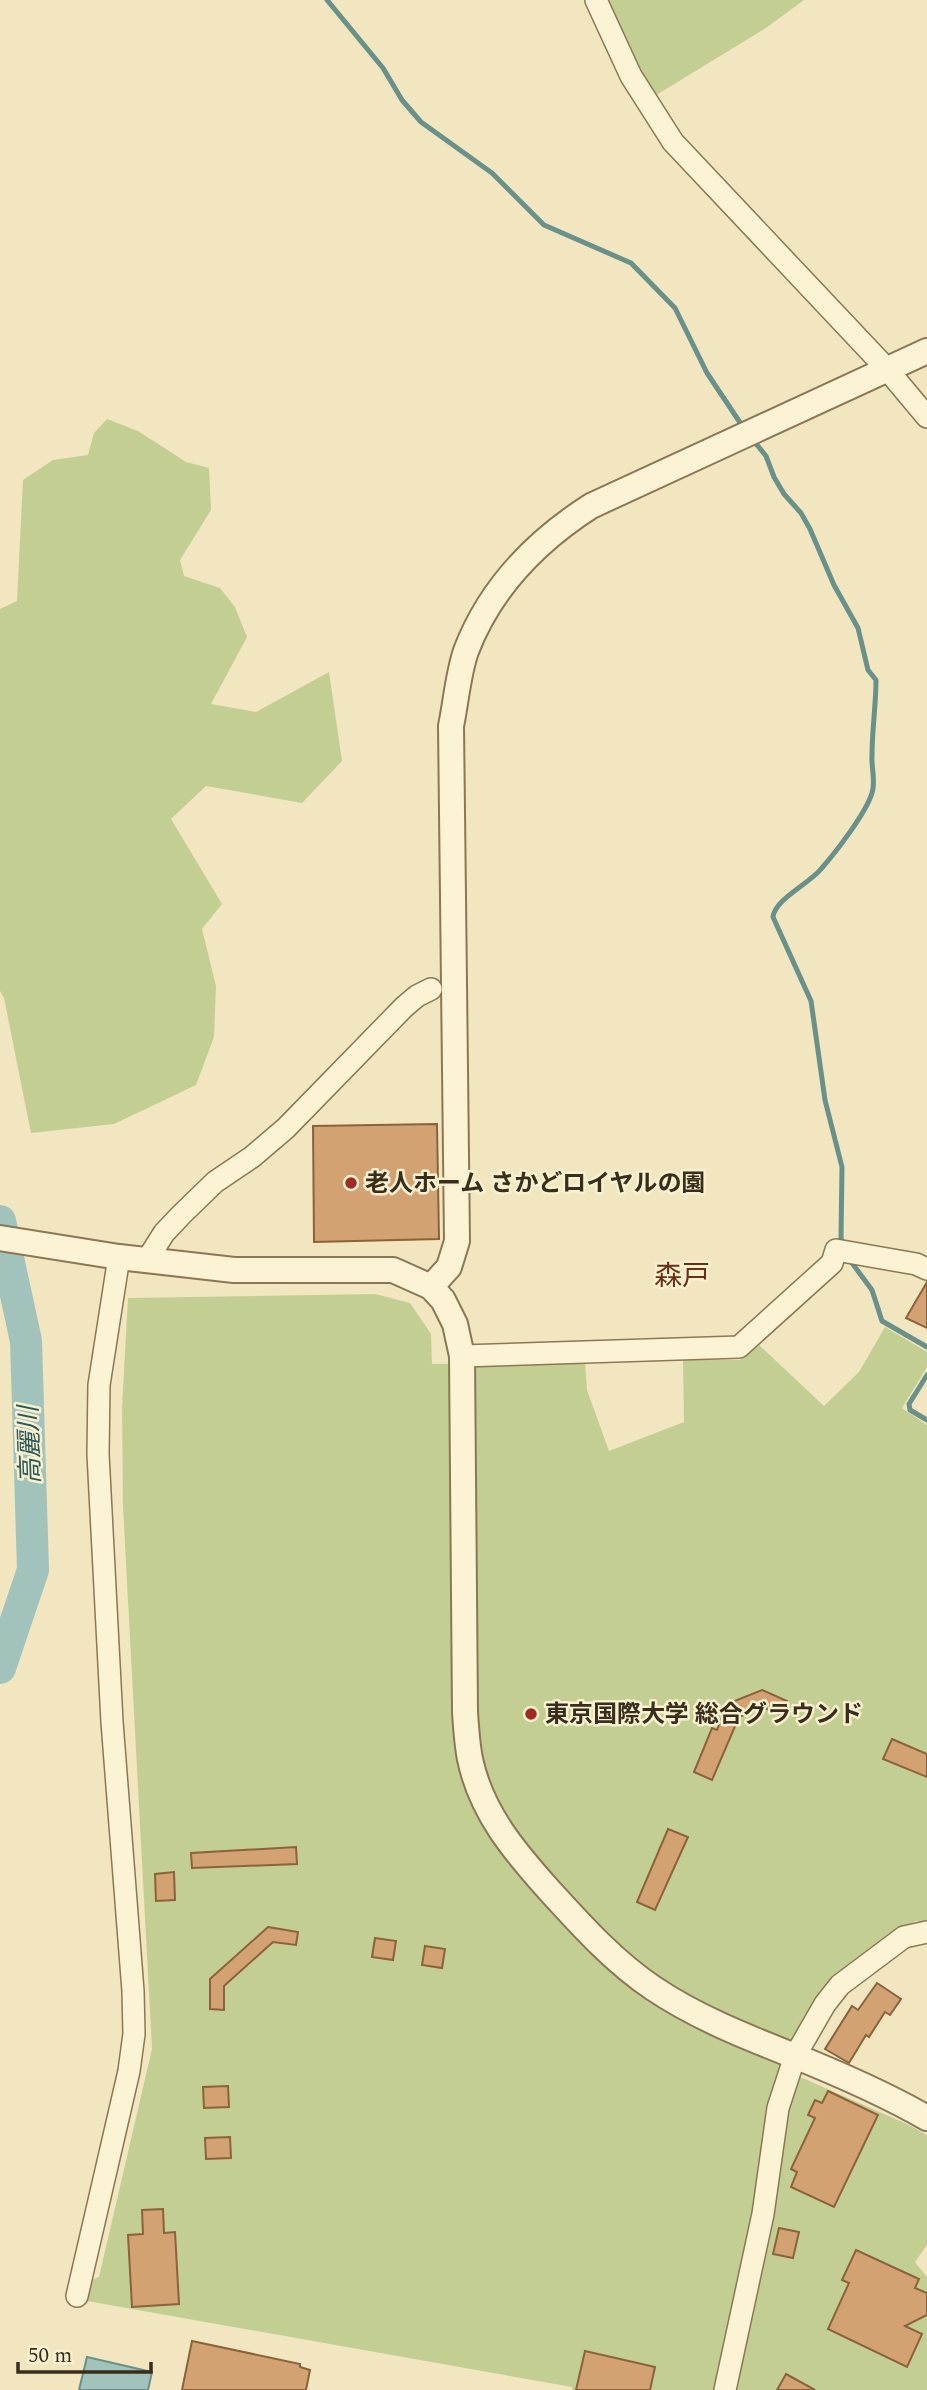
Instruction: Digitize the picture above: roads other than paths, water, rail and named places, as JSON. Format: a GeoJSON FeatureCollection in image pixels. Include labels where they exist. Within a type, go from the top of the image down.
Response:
{"type":"FeatureCollection","features":[{"type":"Feature","properties":{"kind":"street"},"geometry":{"type":"LineString","coordinates":[[596,0],[631,76],[673,142],[886,368],[927,417]]}},
{"type":"Feature","properties":{"kind":"street"},"geometry":{"type":"LineString","coordinates":[[431,1287],[449,1266],[457,1241],[451,726],[466,653],[487,609],[497,591],[525,558],[563,523],[591,506],[927,351]]}},
{"type":"Feature","properties":{"kind":"street"},"geometry":{"type":"LineString","coordinates":[[147,1260],[164,1233],[215,1182],[286,1128],[404,1007],[431,989]]}},
{"type":"Feature","properties":{"kind":"street"},"geometry":{"type":"LineString","coordinates":[[0,1238],[119,1257],[234,1270],[393,1270],[431,1287],[443,1300],[455,1324],[463,1356],[465,1712],[469,1757],[487,1810],[503,1835],[540,1880],[584,1929],[632,1973],[691,2011],[730,2031],[795,2056],[927,2118]]}},
{"type":"Feature","properties":{"kind":"street"},"geometry":{"type":"LineString","coordinates":[[463,1356],[739,1347],[832,1263],[836,1250],[916,1264],[927,1269]]}},
{"type":"Feature","properties":{"kind":"street"},"geometry":{"type":"LineString","coordinates":[[77,2295],[129,2071],[134,2034],[112,1722],[99,1454],[99,1385],[119,1257]]}},
{"type":"Feature","properties":{"kind":"street"},"geometry":{"type":"LineString","coordinates":[[725,2390],[763,2214],[778,2108],[795,2056],[825,2004],[841,1985],[904,1937],[927,1932]]}},
{"type":"Feature","properties":{"kind":"water"},"geometry":{"type":"Polygon","coordinates":[[[87,2357],[152,2372],[148,2390],[79,2390],[87,2357]]]}},
{"type":"Feature","properties":{"kind":"waterway"},"geometry":{"type":"LineString","coordinates":[[327,0],[383,68],[402,100],[421,122],[492,173],[544,225],[631,263],[675,308],[707,373],[743,427]]}},
{"type":"Feature","properties":{"kind":"waterway"},"geometry":{"type":"LineString","coordinates":[[753,440],[766,456],[784,494],[801,513],[810,529],[834,585],[858,628],[868,670],[876,680],[872,746],[874,784],[869,801],[827,862],[816,875],[780,904],[773,917],[811,1001],[825,1100],[842,1167],[841,1238],[844,1247]]}},
{"type":"Feature","properties":{"kind":"waterway","name":"高麗川"},"geometry":{"type":"LineString","coordinates":[[0,1221],[26,1341],[33,1570],[0,1668]]}},
{"type":"Feature","properties":{"kind":"waterway"},"geometry":{"type":"LineString","coordinates":[[849,1259],[872,1290],[882,1321],[927,1347]]}},
{"type":"Feature","properties":{"kind":"waterway"},"geometry":{"type":"LineString","coordinates":[[927,1375],[909,1404],[910,1410],[927,1420]]}},
{"type":"Feature","properties":{"kind":"place","name":"老人ホーム さかどロイヤルの園"},"geometry":{"type":"Point","coordinates":[351,1183]}},
{"type":"Feature","properties":{"kind":"place","name":"東京国際大学 総合グラウンド"},"geometry":{"type":"Point","coordinates":[531,1714]}},
{"type":"Feature","properties":{"kind":"district","name":"森戸"},"geometry":{"type":"Point","coordinates":[682,1275]}}]}
